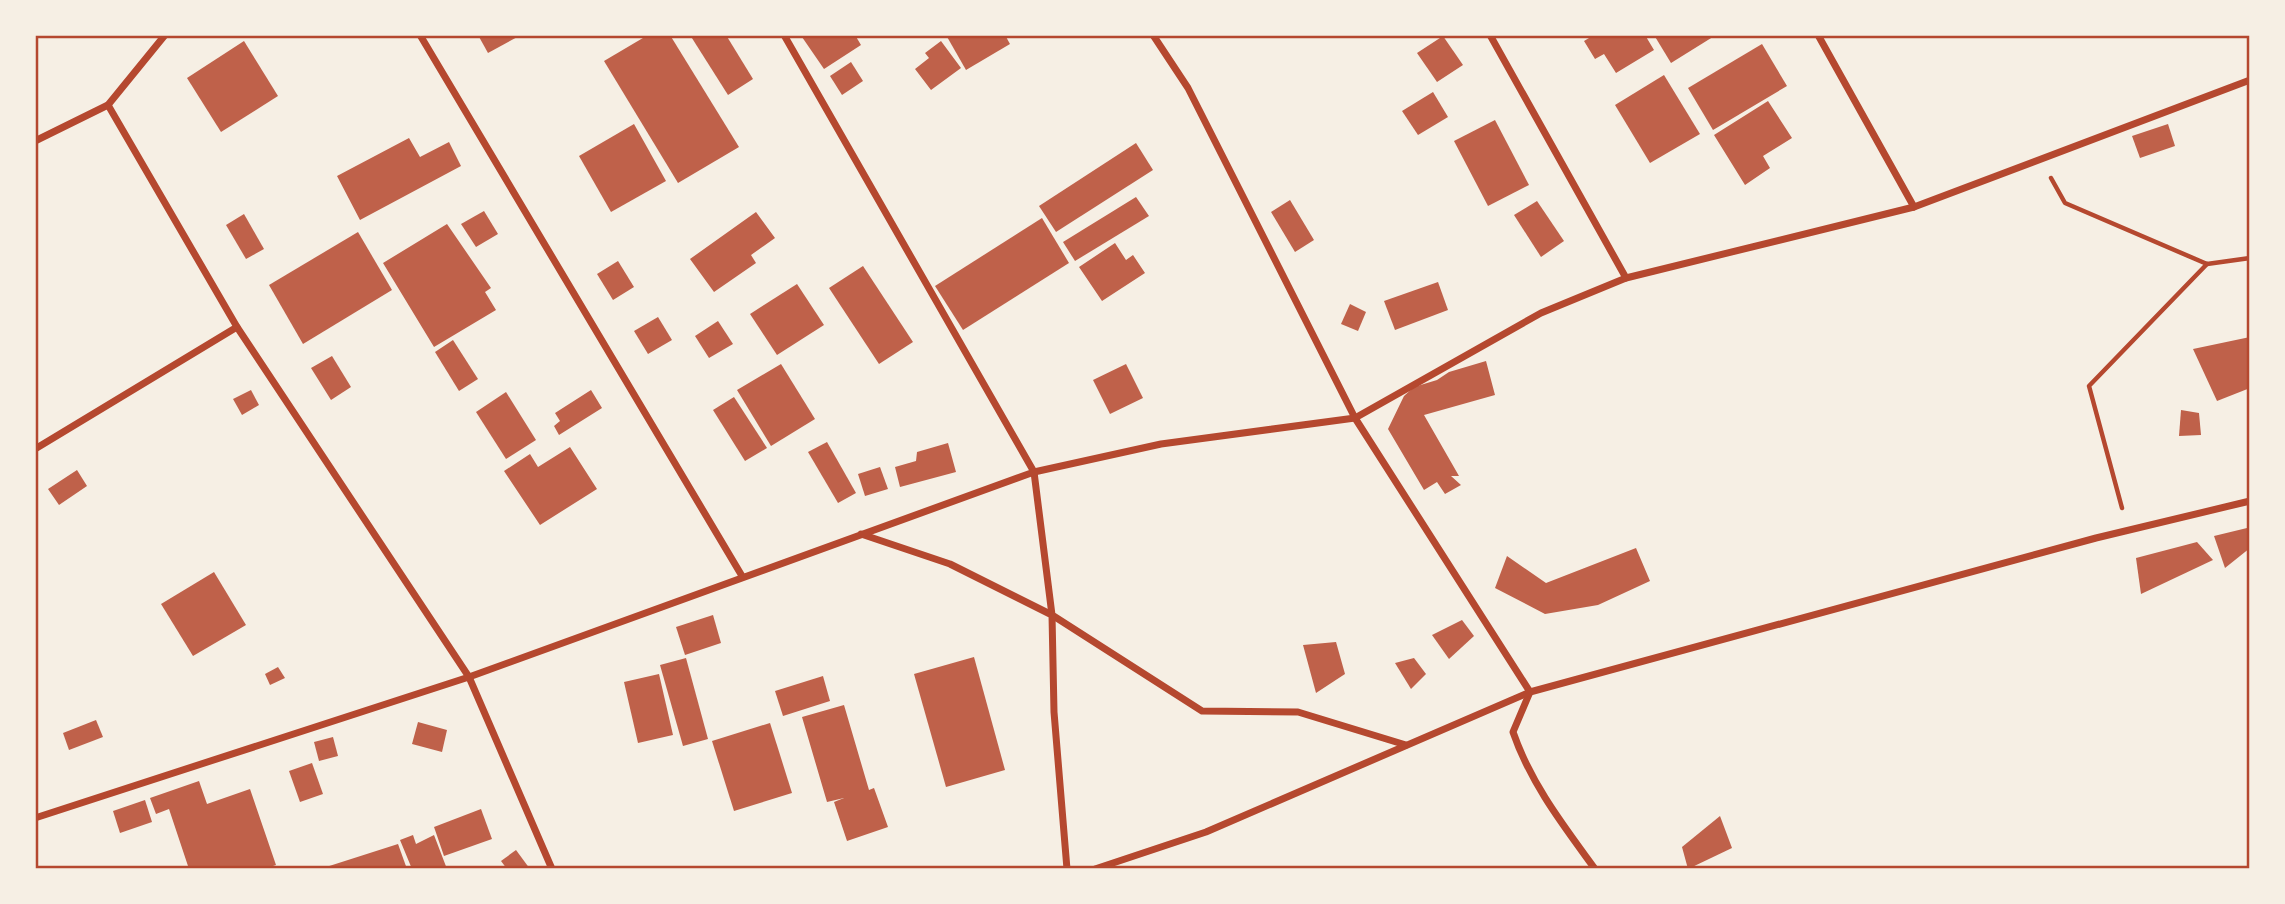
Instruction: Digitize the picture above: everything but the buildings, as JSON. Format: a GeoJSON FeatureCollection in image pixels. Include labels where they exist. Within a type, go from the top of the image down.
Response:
{"type":"FeatureCollection","features":[{"type":"Feature","properties":{"kind":"street"},"geometry":{"type":"LineString","coordinates":[[35,141],[108,105],[165,35]]}},
{"type":"Feature","properties":{"kind":"street"},"geometry":{"type":"LineString","coordinates":[[420,35],[742,576]]}},
{"type":"Feature","properties":{"kind":"street"},"geometry":{"type":"LineString","coordinates":[[783,35],[1034,472],[1052,615],[1054,712],[1067,869]]}},
{"type":"Feature","properties":{"kind":"street"},"geometry":{"type":"LineString","coordinates":[[1153,35],[1188,88],[1355,418],[1530,692]]}},
{"type":"Feature","properties":{"kind":"street"},"geometry":{"type":"LineString","coordinates":[[1490,35],[1626,278]]}},
{"type":"Feature","properties":{"kind":"street"},"geometry":{"type":"LineString","coordinates":[[1818,35],[1914,207]]}},
{"type":"Feature","properties":{"kind":"street"},"geometry":{"type":"LineString","coordinates":[[35,818],[469,677],[1034,472],[1161,444],[1355,418],[1541,313],[1626,278],[1914,207],[2250,80]]}},
{"type":"Feature","properties":{"kind":"street"},"geometry":{"type":"LineString","coordinates":[[108,105],[237,327],[469,677],[552,869]]}},
{"type":"Feature","properties":{"kind":"street"},"geometry":{"type":"LineString","coordinates":[[35,449],[237,327]]}},
{"type":"Feature","properties":{"kind":"street"},"geometry":{"type":"LineString","coordinates":[[1094,869],[1206,832],[1530,692],[2128,530],[2250,501]]}},
{"type":"Feature","properties":{"kind":"street"},"geometry":{"type":"LineString","coordinates":[[860,534],[950,564],[1052,615],[1202,711],[1298,712],[1407,745]]}},
{"type":"Feature","properties":{"kind":"street"},"geometry":{"type":"LineString","coordinates":[[1530,692],[1513,732],[1523,761],[1549,806],[1595,869]]}},
{"type":"Feature","properties":{"kind":"path"},"geometry":{"type":"LineString","coordinates":[[2039,160],[2065,203],[2207,264],[2250,258]]}},
{"type":"Feature","properties":{"kind":"path"},"geometry":{"type":"LineString","coordinates":[[2128,530],[2088,386],[2207,264]]}}]}
